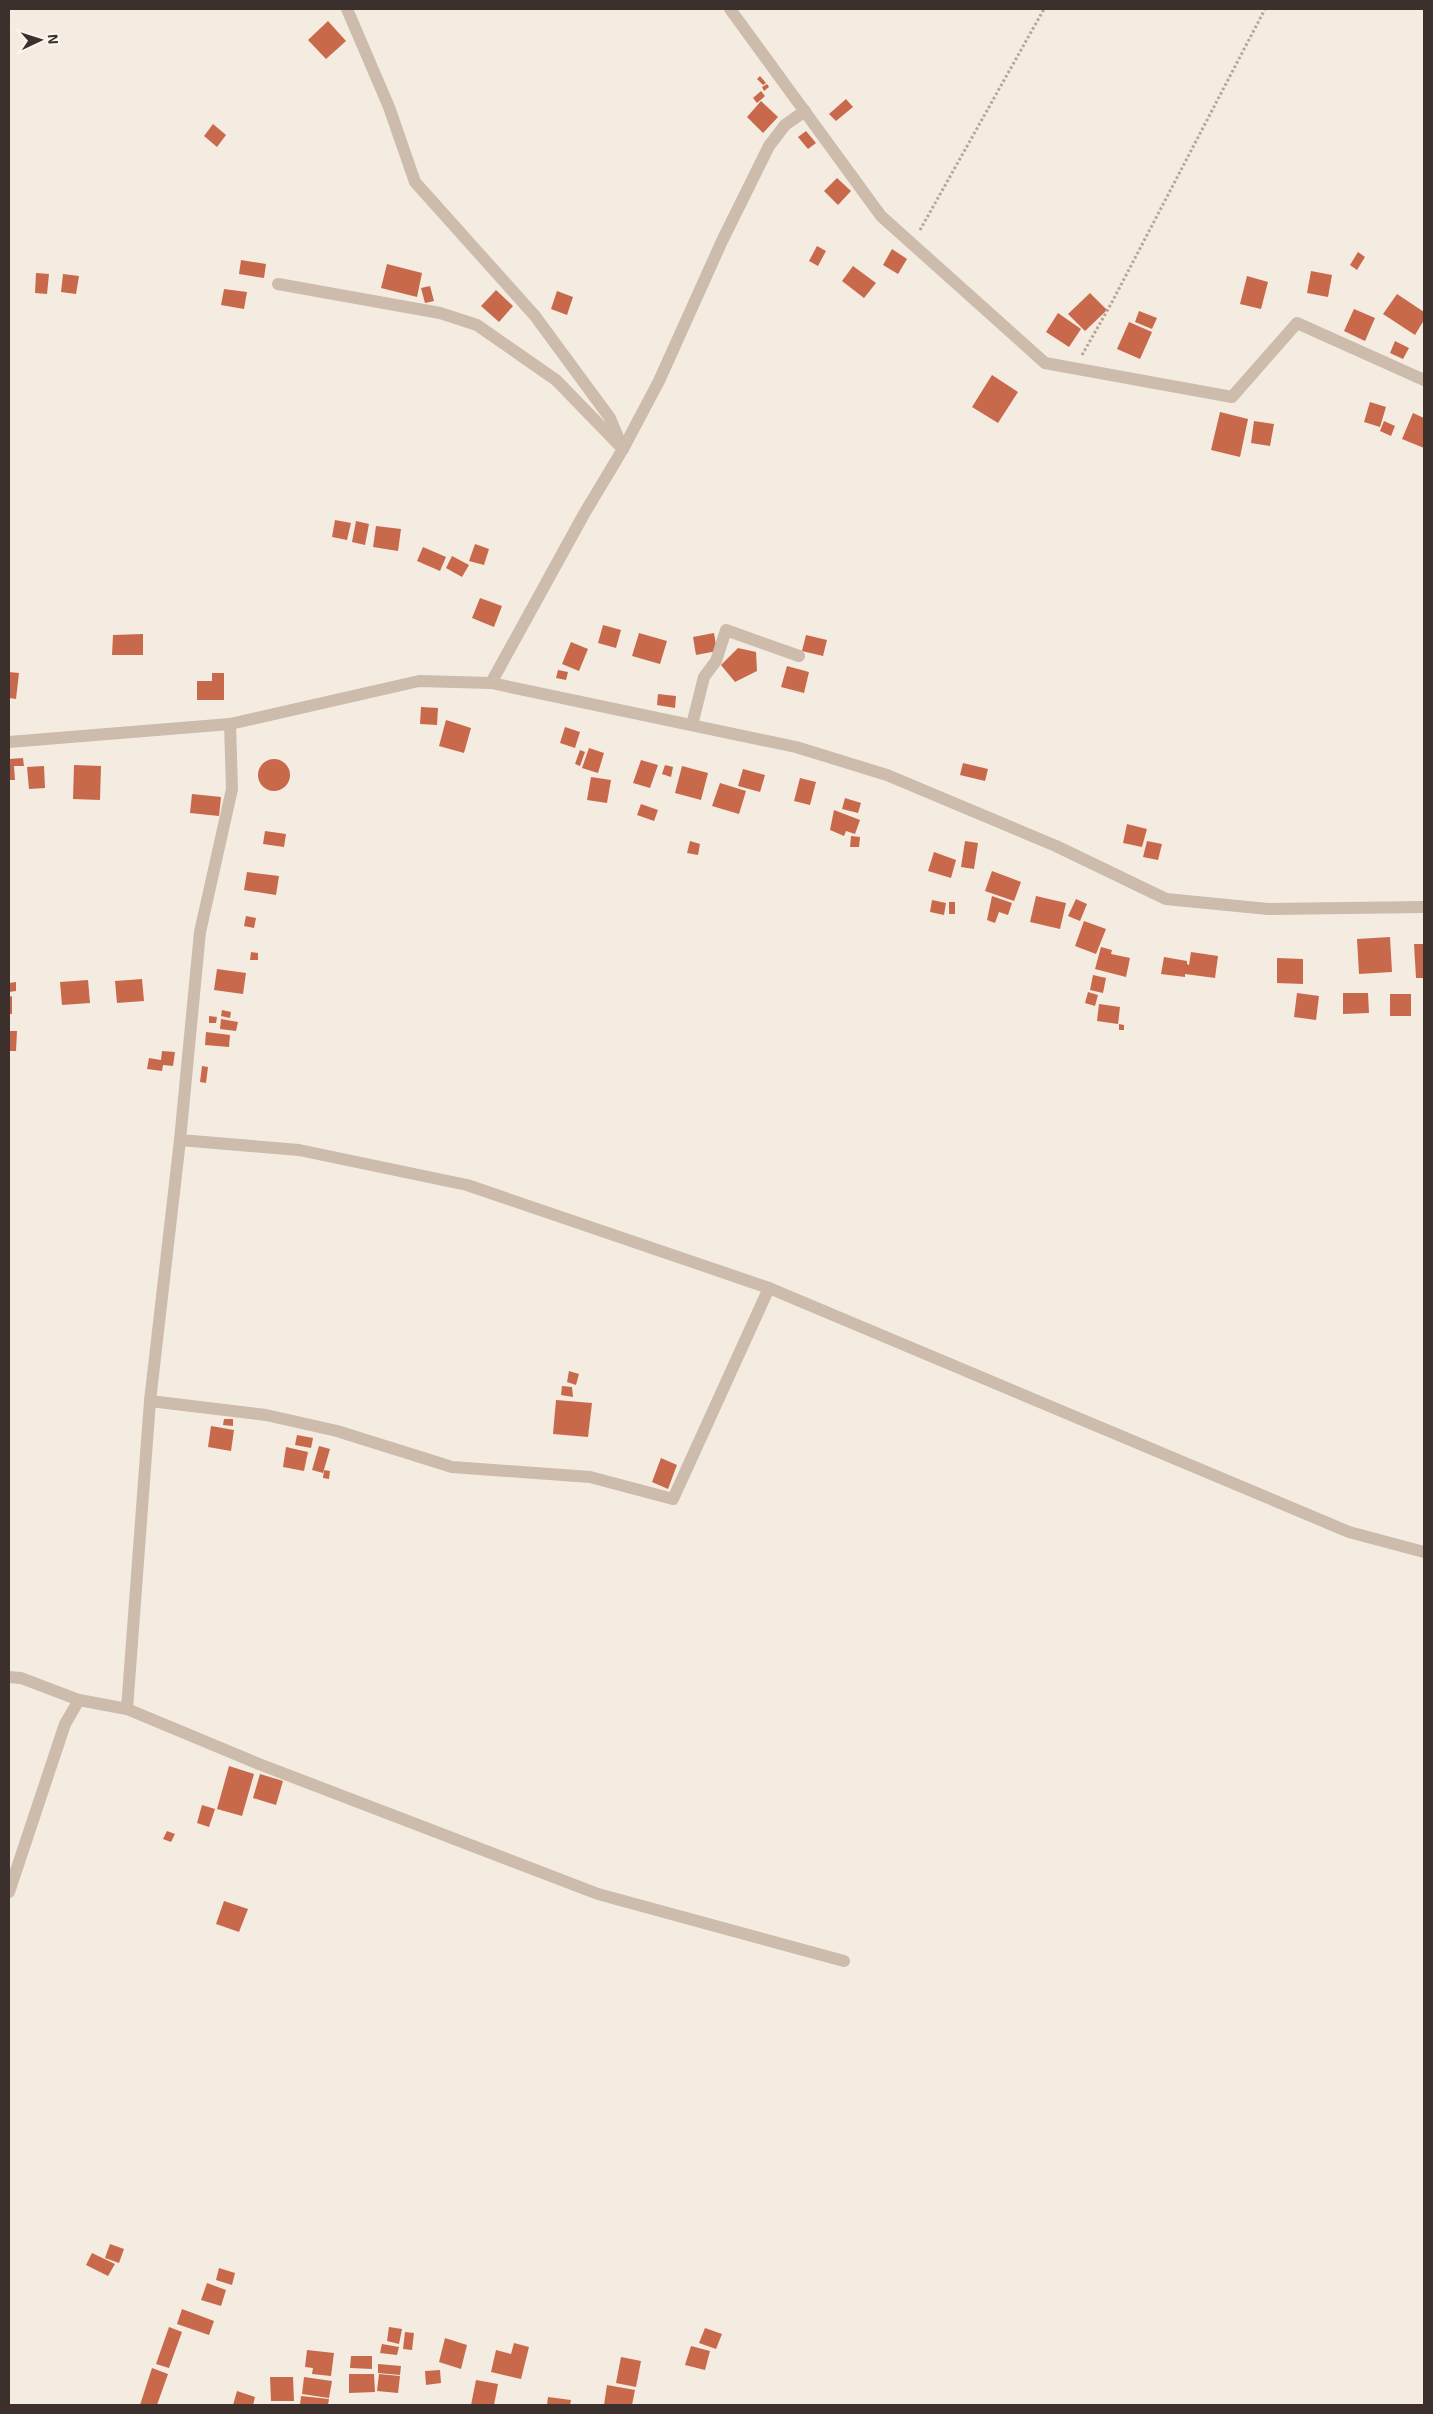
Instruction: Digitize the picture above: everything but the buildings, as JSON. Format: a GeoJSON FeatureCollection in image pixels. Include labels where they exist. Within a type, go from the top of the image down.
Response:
{"type":"FeatureCollection","features":[{"type":"Feature","properties":{"kind":"street"},"geometry":{"type":"LineString","coordinates":[[347,9],[389,107],[415,182],[536,316],[610,418],[623,449]]}},
{"type":"Feature","properties":{"kind":"street"},"geometry":{"type":"LineString","coordinates":[[730,9],[881,216],[1045,363],[1232,397],[1297,324],[1424,380]]}},
{"type":"Feature","properties":{"kind":"street"},"geometry":{"type":"LineString","coordinates":[[491,683],[584,514],[623,449],[659,381],[722,241],[769,146],[785,126],[805,111]]}},
{"type":"Feature","properties":{"kind":"street"},"geometry":{"type":"LineString","coordinates":[[278,284],[440,313],[477,325],[556,380],[623,449]]}},
{"type":"Feature","properties":{"kind":"street"},"geometry":{"type":"LineString","coordinates":[[692,725],[704,677],[716,660],[726,630],[799,656]]}},
{"type":"Feature","properties":{"kind":"street"},"geometry":{"type":"LineString","coordinates":[[9,742],[230,724],[419,681],[491,683],[796,747],[886,775],[1056,846],[1166,899],[1268,908],[1424,906]]}},
{"type":"Feature","properties":{"kind":"street"},"geometry":{"type":"LineString","coordinates":[[127,1709],[150,1402],[180,1140],[200,932],[232,789],[230,724]]}},
{"type":"Feature","properties":{"kind":"street"},"geometry":{"type":"LineString","coordinates":[[180,1140],[299,1150],[467,1185],[769,1288],[1349,1532],[1424,1552]]}},
{"type":"Feature","properties":{"kind":"street"},"geometry":{"type":"LineString","coordinates":[[150,1402],[266,1415],[337,1432],[452,1466],[590,1477],[673,1499],[769,1288]]}},
{"type":"Feature","properties":{"kind":"street"},"geometry":{"type":"LineString","coordinates":[[9,1677],[21,1678],[79,1700],[127,1709],[259,1764],[598,1894],[844,1961]]}},
{"type":"Feature","properties":{"kind":"street"},"geometry":{"type":"LineString","coordinates":[[9,1892],[65,1724],[79,1700]]}},
{"type":"Feature","properties":{"kind":"path"},"geometry":{"type":"LineString","coordinates":[[912,244],[1044,9]]}},
{"type":"Feature","properties":{"kind":"path"},"geometry":{"type":"LineString","coordinates":[[1074,369],[1111,304],[1265,9]]}}]}
